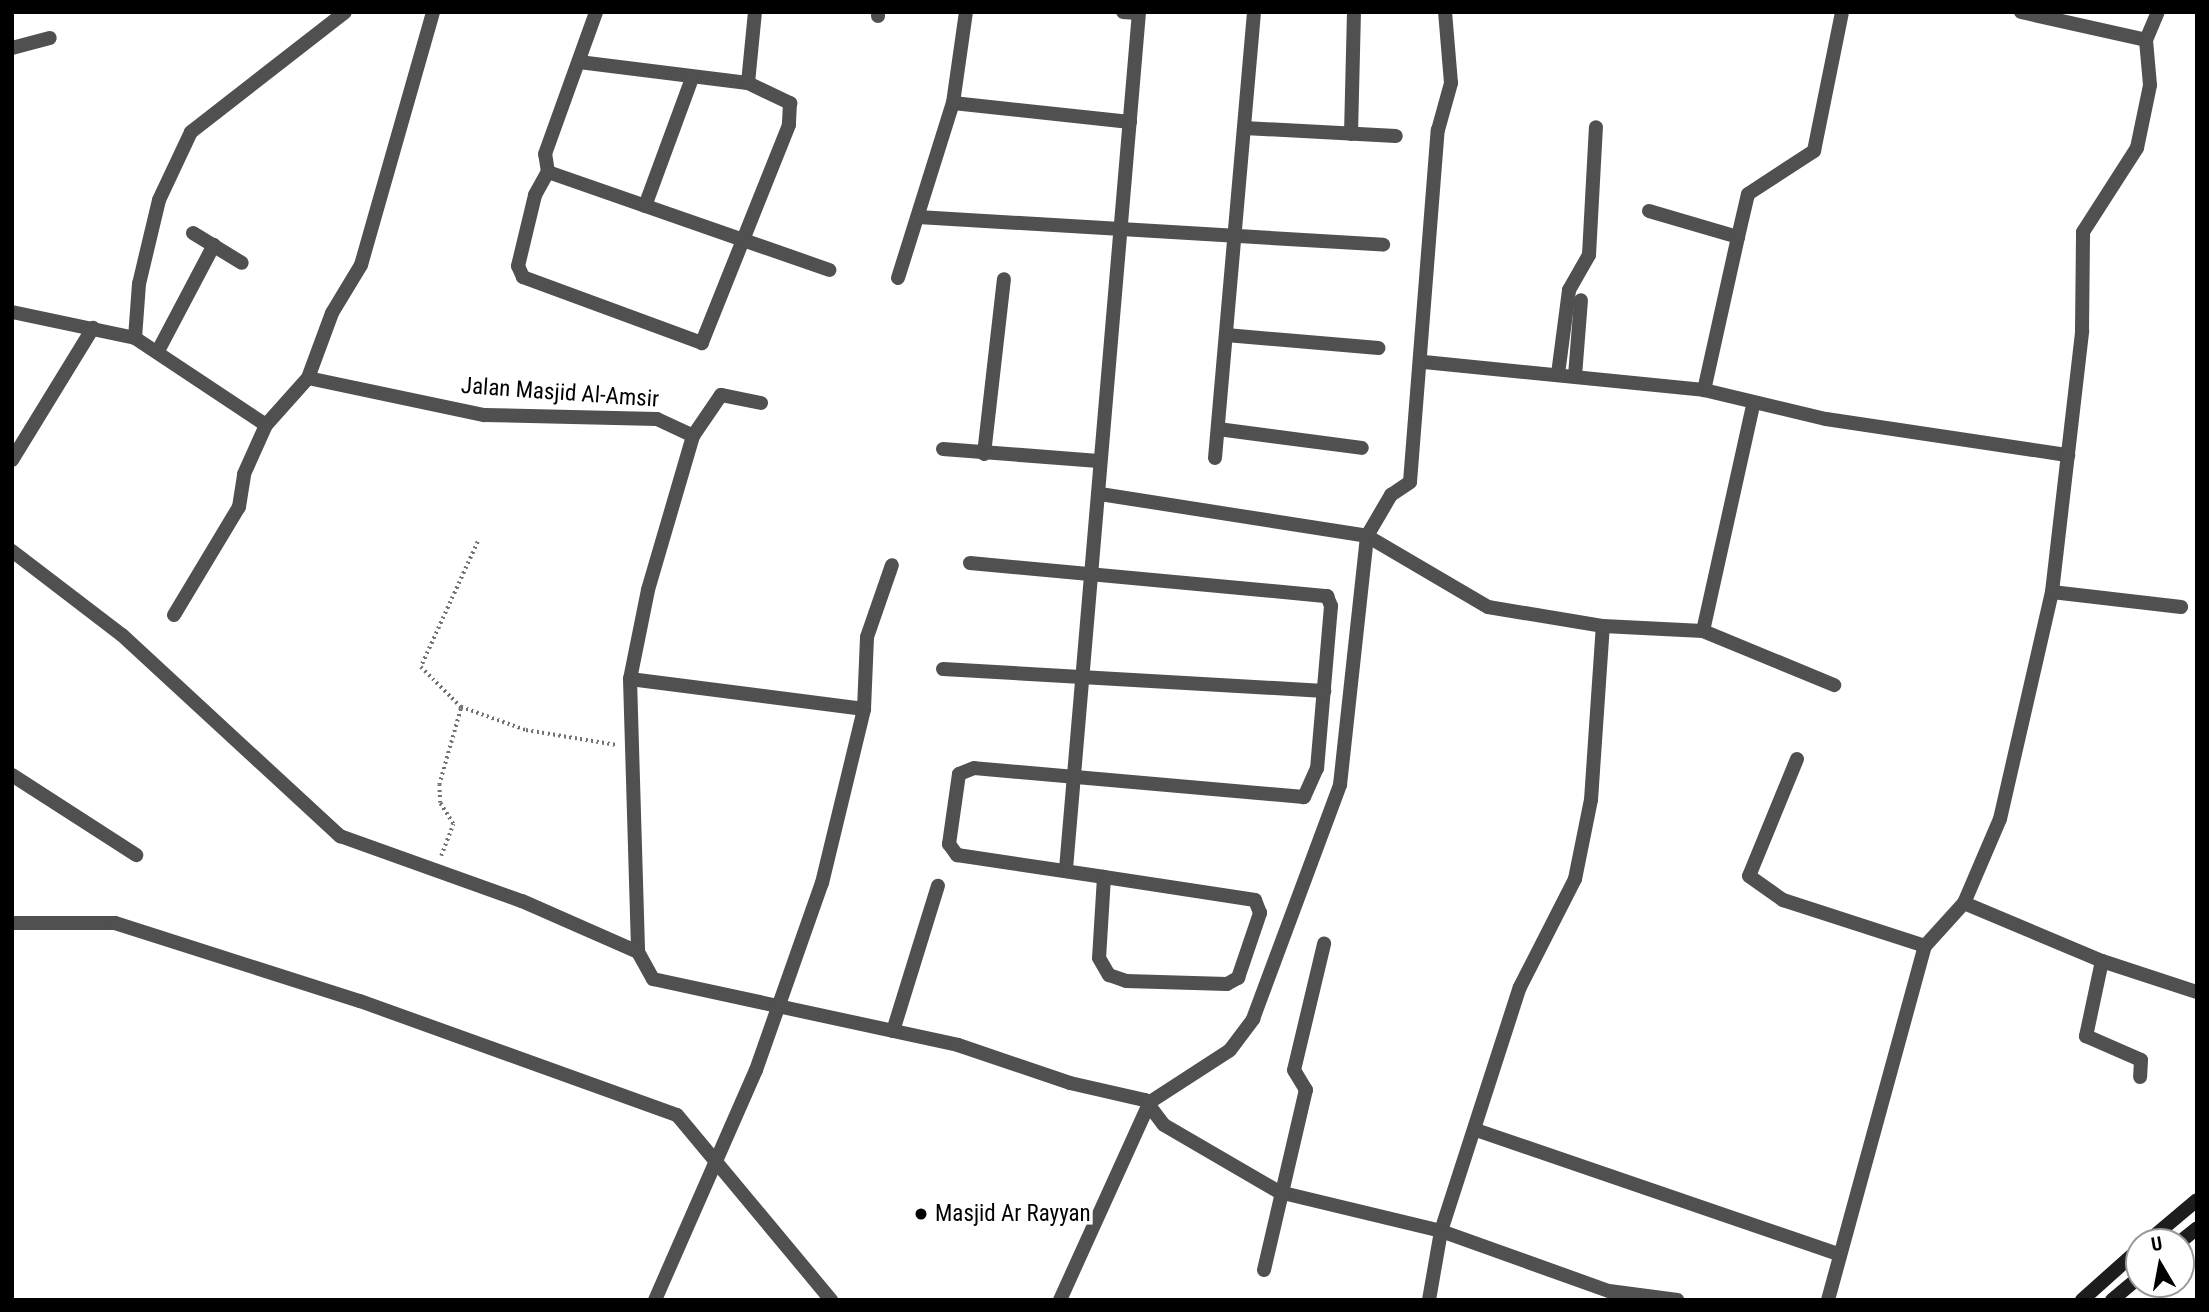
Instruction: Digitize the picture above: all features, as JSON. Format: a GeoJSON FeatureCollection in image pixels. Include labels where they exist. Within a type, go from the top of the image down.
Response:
{"type":"FeatureCollection","features":[{"type":"Feature","properties":{"kind":"main road"},"geometry":{"type":"LineString","coordinates":[[2164,1228],[2197,1200]]}},
{"type":"Feature","properties":{"kind":"main road"},"geometry":{"type":"LineString","coordinates":[[2082,1300],[2125,1261]]}},
{"type":"Feature","properties":{"kind":"street"},"geometry":{"type":"LineString","coordinates":[[135,338],[139,285],[159,201],[191,132],[345,12]]}},
{"type":"Feature","properties":{"kind":"street"},"geometry":{"type":"LineString","coordinates":[[174,615],[239,507],[244,474],[266,425],[308,378],[331,313],[377,225],[382,182],[433,12]]}},
{"type":"Feature","properties":{"kind":"street"},"geometry":{"type":"LineString","coordinates":[[579,62],[748,83],[785,95],[792,110],[709,340],[692,345],[523,277],[519,261],[535,195],[548,173],[545,154],[596,12]]}},
{"type":"Feature","properties":{"kind":"street"},"geometry":{"type":"LineString","coordinates":[[748,83],[755,12]]}},
{"type":"Feature","properties":{"kind":"street"},"geometry":{"type":"LineString","coordinates":[[898,278],[953,103],[966,12]]}},
{"type":"Feature","properties":{"kind":"street"},"geometry":{"type":"LineString","coordinates":[[1066,869],[1095,571],[1100,494],[1099,461],[1123,225],[1139,13],[1123,12]]}},
{"type":"Feature","properties":{"kind":"street"},"geometry":{"type":"LineString","coordinates":[[1214,458],[1226,335],[1230,233],[1244,128],[1254,12]]}},
{"type":"Feature","properties":{"kind":"street"},"geometry":{"type":"LineString","coordinates":[[1351,134],[1354,12]]}},
{"type":"Feature","properties":{"kind":"street"},"geometry":{"type":"LineString","coordinates":[[1060,1300],[1150,1102],[1230,1050],[1253,1019],[1340,785],[1367,536],[1391,495],[1410,482],[1424,362],[1438,130],[1451,83],[1445,12]]}},
{"type":"Feature","properties":{"kind":"street"},"geometry":{"type":"LineString","coordinates":[[1704,390],[1748,194],[1814,151],[1842,12]]}},
{"type":"Feature","properties":{"kind":"street"},"geometry":{"type":"LineString","coordinates":[[2021,12],[2146,40]]}},
{"type":"Feature","properties":{"kind":"street"},"geometry":{"type":"LineString","coordinates":[[1828,1300],[1836,1253],[1925,946],[1964,903],[2000,819],[2052,593],[2082,331],[2083,232],[2137,148],[2150,85],[2146,40],[2158,12]]}},
{"type":"Feature","properties":{"kind":"street"},"geometry":{"type":"LineString","coordinates":[[12,48],[50,38]]}},
{"type":"Feature","properties":{"kind":"street"},"geometry":{"type":"LineString","coordinates":[[645,206],[692,78]]}},
{"type":"Feature","properties":{"kind":"street"},"geometry":{"type":"LineString","coordinates":[[953,103],[1130,122]]}},
{"type":"Feature","properties":{"kind":"street"},"geometry":{"type":"LineString","coordinates":[[1558,374],[1569,290],[1589,255],[1596,127]]}},
{"type":"Feature","properties":{"kind":"street"},"geometry":{"type":"LineString","coordinates":[[1244,128],[1396,136]]}},
{"type":"Feature","properties":{"kind":"street"},"geometry":{"type":"LineString","coordinates":[[548,173],[744,244],[829,270]]}},
{"type":"Feature","properties":{"kind":"street"},"geometry":{"type":"LineString","coordinates":[[1649,211],[1738,237]]}},
{"type":"Feature","properties":{"kind":"street"},"geometry":{"type":"LineString","coordinates":[[918,217],[1123,225],[1383,245]]}},
{"type":"Feature","properties":{"kind":"street"},"geometry":{"type":"LineString","coordinates":[[193,233],[242,263]]}},
{"type":"Feature","properties":{"kind":"street"},"geometry":{"type":"LineString","coordinates":[[158,351],[214,245]]}},
{"type":"Feature","properties":{"kind":"street"},"geometry":{"type":"LineString","coordinates":[[984,454],[1004,279]]}},
{"type":"Feature","properties":{"kind":"street"},"geometry":{"type":"LineString","coordinates":[[1575,376],[1581,300]]}},
{"type":"Feature","properties":{"kind":"street"},"geometry":{"type":"LineString","coordinates":[[12,312],[135,338],[266,425]]}},
{"type":"Feature","properties":{"kind":"street"},"geometry":{"type":"LineString","coordinates":[[12,460],[93,328]]}},
{"type":"Feature","properties":{"kind":"street"},"geometry":{"type":"LineString","coordinates":[[1226,335],[1378,348]]}},
{"type":"Feature","properties":{"kind":"street"},"geometry":{"type":"LineString","coordinates":[[1424,362],[1704,390],[1754,405],[2067,455]]}},
{"type":"Feature","properties":{"kind":"street","name":"Jalan Masjid Al-Amsir"},"geometry":{"type":"LineString","coordinates":[[308,378],[484,415],[657,419],[693,436]]}},
{"type":"Feature","properties":{"kind":"street"},"geometry":{"type":"LineString","coordinates":[[761,403],[721,395],[693,436],[648,590],[630,679],[638,951],[653,979],[893,1031],[1150,1102],[1164,1125],[1279,1192],[1441,1231],[1597,1287],[1677,1300]]}},
{"type":"Feature","properties":{"kind":"street"},"geometry":{"type":"LineString","coordinates":[[1703,631],[1754,405]]}},
{"type":"Feature","properties":{"kind":"street"},"geometry":{"type":"LineString","coordinates":[[1218,429],[1362,448]]}},
{"type":"Feature","properties":{"kind":"street"},"geometry":{"type":"LineString","coordinates":[[943,449],[1099,461]]}},
{"type":"Feature","properties":{"kind":"street"},"geometry":{"type":"LineString","coordinates":[[1100,494],[1367,536],[1488,607],[1603,626],[1703,631],[1835,685]]}},
{"type":"Feature","properties":{"kind":"street"},"geometry":{"type":"LineString","coordinates":[[12,551],[122,635],[340,836],[431,873],[522,901],[638,951]]}},
{"type":"Feature","properties":{"kind":"street"},"geometry":{"type":"LineString","coordinates":[[970,563],[1095,571],[1327,596],[1331,625],[1317,768],[1304,797],[1073,776],[966,770],[959,774],[949,844],[957,855],[1066,869],[1255,900],[1260,912],[1238,978],[1227,984],[1126,981],[1109,975],[1099,958],[1104,877]]}},
{"type":"Feature","properties":{"kind":"street"},"geometry":{"type":"LineString","coordinates":[[654,1300],[719,1159],[822,883],[864,709],[867,637],[892,565]]}},
{"type":"Feature","properties":{"kind":"street"},"geometry":{"type":"LineString","coordinates":[[2052,593],[2181,607]]}},
{"type":"Feature","properties":{"kind":"street"},"geometry":{"type":"LineString","coordinates":[[1429,1300],[1441,1231],[1476,1130],[1520,987],[1575,879],[1591,800],[1603,626]]}},
{"type":"Feature","properties":{"kind":"street"},"geometry":{"type":"LineString","coordinates":[[943,668],[1324,691]]}},
{"type":"Feature","properties":{"kind":"street"},"geometry":{"type":"LineString","coordinates":[[630,679],[864,709]]}},
{"type":"Feature","properties":{"kind":"street"},"geometry":{"type":"LineString","coordinates":[[1797,759],[1749,876],[1783,900],[1925,946]]}},
{"type":"Feature","properties":{"kind":"street"},"geometry":{"type":"LineString","coordinates":[[12,775],[136,855]]}},
{"type":"Feature","properties":{"kind":"street"},"geometry":{"type":"LineString","coordinates":[[893,1031],[938,886]]}},
{"type":"Feature","properties":{"kind":"street"},"geometry":{"type":"LineString","coordinates":[[1964,903],[2102,961],[2197,992]]}},
{"type":"Feature","properties":{"kind":"street"},"geometry":{"type":"LineString","coordinates":[[12,923],[115,923],[249,964],[677,1115],[719,1159],[831,1300]]}},
{"type":"Feature","properties":{"kind":"street"},"geometry":{"type":"LineString","coordinates":[[1264,1270],[1279,1192],[1306,1090],[1294,1070],[1324,944]]}},
{"type":"Feature","properties":{"kind":"street"},"geometry":{"type":"LineString","coordinates":[[2102,961],[2086,1036],[2141,1060],[2140,1077]]}},
{"type":"Feature","properties":{"kind":"street"},"geometry":{"type":"LineString","coordinates":[[1476,1130],[1836,1253]]}},
{"type":"Feature","properties":{"kind":"path"},"geometry":{"type":"LineString","coordinates":[[478,542],[422,667],[461,707],[551,736],[630,746]]}},
{"type":"Feature","properties":{"kind":"path"},"geometry":{"type":"LineString","coordinates":[[431,873],[453,824],[440,803],[439,785],[461,707]]}},
{"type":"Feature","properties":{"kind":"place","name":"Masjid Ar Rayyan"},"geometry":{"type":"Point","coordinates":[921,1214]}}]}
